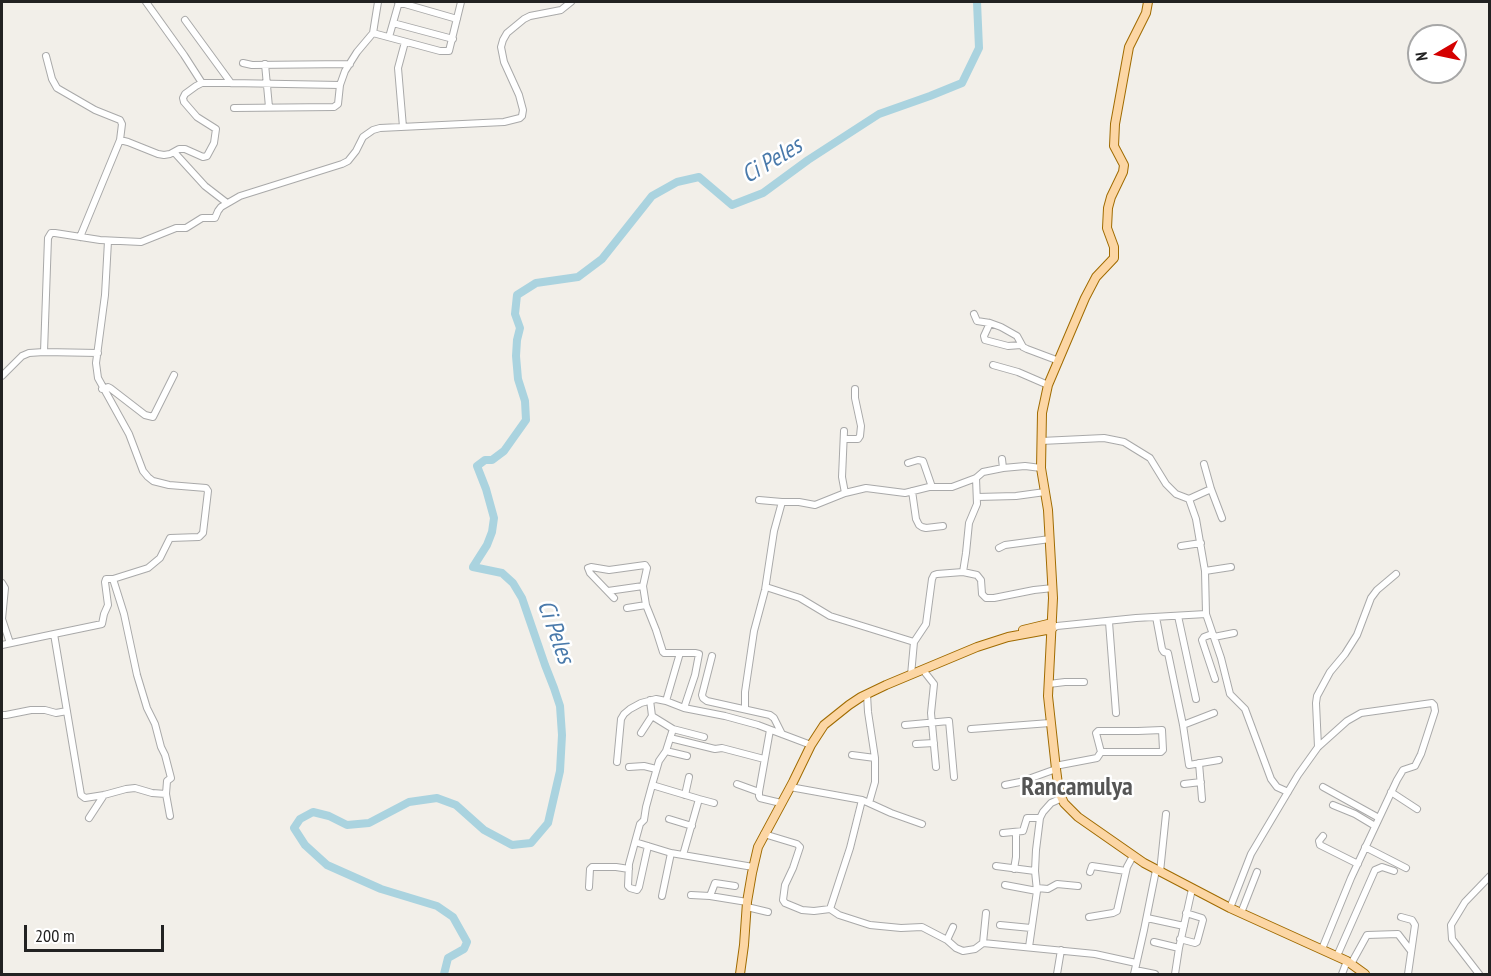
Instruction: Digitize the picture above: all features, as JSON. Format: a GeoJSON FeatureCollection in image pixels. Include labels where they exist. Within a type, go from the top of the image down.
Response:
{"type":"FeatureCollection","features":[{"type":"Feature","properties":{"kind":"main road"},"geometry":{"type":"LineString","coordinates":[[1148,2],[1146,13],[1129,46],[1116,117],[1113,141],[1124,167],[1108,208],[1107,228],[1114,247],[1114,258],[1094,280],[1048,385],[1044,402],[1041,468],[1050,539],[1053,588],[1054,626],[1048,696],[1055,767],[1062,798],[1068,808],[1132,856],[1242,914],[1349,962],[1365,975]]}},
{"type":"Feature","properties":{"kind":"main road"},"geometry":{"type":"LineString","coordinates":[[1035,629],[1053,609]]}},
{"type":"Feature","properties":{"kind":"main road"},"geometry":{"type":"LineString","coordinates":[[740,975],[747,904],[758,847],[811,745],[824,725],[867,694],[911,675],[977,647],[1035,629],[1054,626]]}},
{"type":"Feature","properties":{"kind":"main road"},"geometry":{"type":"LineString","coordinates":[[1035,629],[1047,636],[1051,644]]}},
{"type":"Feature","properties":{"kind":"street"},"geometry":{"type":"LineString","coordinates":[[146,2],[202,83]]}},
{"type":"Feature","properties":{"kind":"street"},"geometry":{"type":"LineString","coordinates":[[234,108],[336,106],[340,85],[350,64],[373,33],[378,2]]}},
{"type":"Feature","properties":{"kind":"street"},"geometry":{"type":"LineString","coordinates":[[389,37],[398,2],[423,5],[457,19]]}},
{"type":"Feature","properties":{"kind":"street"},"geometry":{"type":"LineString","coordinates":[[373,33],[449,51],[461,2]]}},
{"type":"Feature","properties":{"kind":"street"},"geometry":{"type":"LineString","coordinates":[[44,352],[49,235],[56,232],[108,241],[141,242],[178,227],[186,228],[202,218],[216,217],[218,211],[227,203],[247,193],[342,164],[348,161],[367,133],[373,130],[504,122],[521,117],[524,110],[519,94],[506,69],[502,55],[502,40],[524,19],[561,10],[572,2]]}},
{"type":"Feature","properties":{"kind":"street"},"geometry":{"type":"LineString","coordinates":[[185,20],[231,83]]}},
{"type":"Feature","properties":{"kind":"street"},"geometry":{"type":"LineString","coordinates":[[393,23],[453,39]]}},
{"type":"Feature","properties":{"kind":"street"},"geometry":{"type":"LineString","coordinates":[[403,127],[398,68],[405,42]]}},
{"type":"Feature","properties":{"kind":"street"},"geometry":{"type":"LineString","coordinates":[[46,56],[52,79],[57,88],[95,110],[120,120],[122,124],[120,140],[80,237]]}},
{"type":"Feature","properties":{"kind":"street"},"geometry":{"type":"LineString","coordinates":[[243,63],[350,64]]}},
{"type":"Feature","properties":{"kind":"street"},"geometry":{"type":"LineString","coordinates":[[265,64],[269,107]]}},
{"type":"Feature","properties":{"kind":"street"},"geometry":{"type":"LineString","coordinates":[[120,140],[158,154],[164,155],[185,149],[205,157],[214,143],[216,129],[197,117],[184,102],[185,94],[196,86],[202,83],[340,85]]}},
{"type":"Feature","properties":{"kind":"street"},"geometry":{"type":"LineString","coordinates":[[174,152],[205,186],[227,203]]}},
{"type":"Feature","properties":{"kind":"street"},"geometry":{"type":"LineString","coordinates":[[2,645],[102,624],[108,605],[105,582],[108,578],[113,579],[154,564],[160,558],[170,538],[202,536],[208,491],[203,487],[169,485],[153,481],[148,477],[96,373],[105,295],[108,241]]}},
{"type":"Feature","properties":{"kind":"street"},"geometry":{"type":"LineString","coordinates":[[975,314],[977,321],[1001,327],[1017,336],[1027,349],[1059,361]]}},
{"type":"Feature","properties":{"kind":"street"},"geometry":{"type":"LineString","coordinates":[[990,323],[984,336],[986,340],[1008,346],[1022,345]]}},
{"type":"Feature","properties":{"kind":"street"},"geometry":{"type":"LineString","coordinates":[[2,376],[22,356],[29,353],[98,353]]}},
{"type":"Feature","properties":{"kind":"street"},"geometry":{"type":"LineString","coordinates":[[993,365],[1018,372],[1048,385]]}},
{"type":"Feature","properties":{"kind":"street"},"geometry":{"type":"LineString","coordinates":[[102,389],[110,388],[145,415],[153,417],[174,375]]}},
{"type":"Feature","properties":{"kind":"street"},"geometry":{"type":"LineString","coordinates":[[844,439],[860,438],[861,426],[855,402],[855,389]]}},
{"type":"Feature","properties":{"kind":"street"},"geometry":{"type":"LineString","coordinates":[[844,431],[842,477],[845,493]]}},
{"type":"Feature","properties":{"kind":"street"},"geometry":{"type":"LineString","coordinates":[[1041,441],[1098,438],[1124,442],[1150,458],[1166,484],[1176,494],[1189,499],[1211,489]]}},
{"type":"Feature","properties":{"kind":"street"},"geometry":{"type":"LineString","coordinates":[[1002,459],[1003,468]]}},
{"type":"Feature","properties":{"kind":"street"},"geometry":{"type":"LineString","coordinates":[[908,463],[923,461],[932,487]]}},
{"type":"Feature","properties":{"kind":"street"},"geometry":{"type":"LineString","coordinates":[[1204,464],[1222,518]]}},
{"type":"Feature","properties":{"kind":"street"},"geometry":{"type":"LineString","coordinates":[[759,500],[814,505],[866,488],[906,493],[932,487],[952,487],[976,478],[983,472],[1003,468],[1024,466],[1041,468]]}},
{"type":"Feature","properties":{"kind":"street"},"geometry":{"type":"LineString","coordinates":[[963,572],[969,523],[977,504],[976,478]]}},
{"type":"Feature","properties":{"kind":"street"},"geometry":{"type":"LineString","coordinates":[[912,491],[914,510],[919,525],[926,528],[942,526]]}},
{"type":"Feature","properties":{"kind":"street"},"geometry":{"type":"LineString","coordinates":[[977,497],[1016,496],[1045,492]]}},
{"type":"Feature","properties":{"kind":"street"},"geometry":{"type":"LineString","coordinates":[[1189,499],[1201,543],[1205,571],[1206,614],[1230,694],[1245,709],[1271,779],[1277,787],[1288,792]]}},
{"type":"Feature","properties":{"kind":"street"},"geometry":{"type":"LineString","coordinates":[[746,709],[745,692],[754,631],[782,502]]}},
{"type":"Feature","properties":{"kind":"street"},"geometry":{"type":"LineString","coordinates":[[999,548],[1005,545],[1050,539]]}},
{"type":"Feature","properties":{"kind":"street"},"geometry":{"type":"LineString","coordinates":[[1181,546],[1201,543]]}},
{"type":"Feature","properties":{"kind":"street"},"geometry":{"type":"LineString","coordinates":[[614,598],[588,568],[609,570],[645,565],[647,568],[643,586],[646,605],[663,652],[697,653],[699,656],[684,708]]}},
{"type":"Feature","properties":{"kind":"street"},"geometry":{"type":"LineString","coordinates":[[1205,571],[1231,567]]}},
{"type":"Feature","properties":{"kind":"street"},"geometry":{"type":"LineString","coordinates":[[911,675],[914,642],[926,624],[934,575],[963,572],[974,574],[980,577],[982,594],[986,598],[1053,588]]}},
{"type":"Feature","properties":{"kind":"street"},"geometry":{"type":"LineString","coordinates":[[1318,747],[1317,696],[1330,672],[1346,654],[1358,635],[1371,598],[1396,574]]}},
{"type":"Feature","properties":{"kind":"street"},"geometry":{"type":"LineString","coordinates":[[113,579],[121,602],[134,665],[171,778],[167,781],[166,794],[170,816]]}},
{"type":"Feature","properties":{"kind":"street"},"geometry":{"type":"LineString","coordinates":[[2,583],[5,588],[2,619],[10,643]]}},
{"type":"Feature","properties":{"kind":"street"},"geometry":{"type":"LineString","coordinates":[[608,591],[643,586]]}},
{"type":"Feature","properties":{"kind":"street"},"geometry":{"type":"LineString","coordinates":[[765,587],[800,598],[830,616],[914,642]]}},
{"type":"Feature","properties":{"kind":"street"},"geometry":{"type":"LineString","coordinates":[[627,608],[646,605]]}},
{"type":"Feature","properties":{"kind":"street"},"geometry":{"type":"LineString","coordinates":[[1054,626],[1206,614]]}},
{"type":"Feature","properties":{"kind":"street"},"geometry":{"type":"LineString","coordinates":[[1178,616],[1196,699]]}},
{"type":"Feature","properties":{"kind":"street"},"geometry":{"type":"LineString","coordinates":[[1156,617],[1162,649],[1168,653],[1189,765],[1220,760]]}},
{"type":"Feature","properties":{"kind":"street"},"geometry":{"type":"LineString","coordinates":[[1109,622],[1116,713]]}},
{"type":"Feature","properties":{"kind":"street"},"geometry":{"type":"LineString","coordinates":[[1215,679],[1202,640],[1204,637],[1234,633]]}},
{"type":"Feature","properties":{"kind":"street"},"geometry":{"type":"LineString","coordinates":[[54,634],[81,795],[85,798],[135,788],[166,794]]}},
{"type":"Feature","properties":{"kind":"street"},"geometry":{"type":"LineString","coordinates":[[666,701],[680,653]]}},
{"type":"Feature","properties":{"kind":"street"},"geometry":{"type":"LineString","coordinates":[[712,656],[703,698],[707,701],[772,716],[782,734]]}},
{"type":"Feature","properties":{"kind":"street"},"geometry":{"type":"LineString","coordinates":[[923,670],[934,684],[931,713],[936,767]]}},
{"type":"Feature","properties":{"kind":"street"},"geometry":{"type":"LineString","coordinates":[[1049,684],[1084,682]]}},
{"type":"Feature","properties":{"kind":"street"},"geometry":{"type":"LineString","coordinates":[[867,694],[875,758],[875,782],[869,803]]}},
{"type":"Feature","properties":{"kind":"street"},"geometry":{"type":"LineString","coordinates":[[617,762],[621,719],[630,709],[656,699],[684,708],[725,716],[811,745]]}},
{"type":"Feature","properties":{"kind":"street"},"geometry":{"type":"LineString","coordinates":[[642,733],[652,716],[650,700]]}},
{"type":"Feature","properties":{"kind":"street"},"geometry":{"type":"LineString","coordinates":[[1230,908],[1251,854],[1298,775],[1318,747],[1347,721],[1361,713],[1432,703],[1435,711],[1421,754],[1414,766],[1403,770],[1391,792],[1322,949]]}},
{"type":"Feature","properties":{"kind":"street"},"geometry":{"type":"LineString","coordinates":[[2,715],[31,710],[56,713],[67,711]]}},
{"type":"Feature","properties":{"kind":"street"},"geometry":{"type":"LineString","coordinates":[[1183,725],[1214,713]]}},
{"type":"Feature","properties":{"kind":"street"},"geometry":{"type":"LineString","coordinates":[[652,716],[673,729],[704,737]]}},
{"type":"Feature","properties":{"kind":"street"},"geometry":{"type":"LineString","coordinates":[[905,725],[949,721],[954,777]]}},
{"type":"Feature","properties":{"kind":"street"},"geometry":{"type":"LineString","coordinates":[[970,729],[1050,723]]}},
{"type":"Feature","properties":{"kind":"street"},"geometry":{"type":"LineString","coordinates":[[648,846],[638,889],[630,888],[628,887],[629,869],[635,842],[640,824],[644,820],[656,769],[666,751],[673,729]]}},
{"type":"Feature","properties":{"kind":"street"},"geometry":{"type":"LineString","coordinates":[[1005,785],[1020,782],[1055,767],[1097,758],[1101,752],[1096,733],[1098,731],[1162,729],[1163,750],[1161,752],[1101,752]]}},
{"type":"Feature","properties":{"kind":"street"},"geometry":{"type":"LineString","coordinates":[[771,730],[759,796],[781,803]]}},
{"type":"Feature","properties":{"kind":"street"},"geometry":{"type":"LineString","coordinates":[[670,738],[765,759]]}},
{"type":"Feature","properties":{"kind":"street"},"geometry":{"type":"LineString","coordinates":[[916,744],[934,742]]}},
{"type":"Feature","properties":{"kind":"street"},"geometry":{"type":"LineString","coordinates":[[666,751],[687,756]]}},
{"type":"Feature","properties":{"kind":"street"},"geometry":{"type":"LineString","coordinates":[[852,755],[875,758]]}},
{"type":"Feature","properties":{"kind":"street"},"geometry":{"type":"LineString","coordinates":[[1199,764],[1202,799]]}},
{"type":"Feature","properties":{"kind":"street"},"geometry":{"type":"LineString","coordinates":[[629,767],[644,766],[656,769]]}},
{"type":"Feature","properties":{"kind":"street"},"geometry":{"type":"LineString","coordinates":[[685,795],[689,777]]}},
{"type":"Feature","properties":{"kind":"street"},"geometry":{"type":"LineString","coordinates":[[1184,784],[1201,782]]}},
{"type":"Feature","properties":{"kind":"street"},"geometry":{"type":"LineString","coordinates":[[737,784],[759,792]]}},
{"type":"Feature","properties":{"kind":"street"},"geometry":{"type":"LineString","coordinates":[[652,785],[714,803]]}},
{"type":"Feature","properties":{"kind":"street"},"geometry":{"type":"LineString","coordinates":[[790,787],[861,800],[922,824]]}},
{"type":"Feature","properties":{"kind":"street"},"geometry":{"type":"LineString","coordinates":[[1323,787],[1379,818]]}},
{"type":"Feature","properties":{"kind":"street"},"geometry":{"type":"LineString","coordinates":[[1391,792],[1417,809]]}},
{"type":"Feature","properties":{"kind":"street"},"geometry":{"type":"LineString","coordinates":[[89,818],[104,795]]}},
{"type":"Feature","properties":{"kind":"street"},"geometry":{"type":"LineString","coordinates":[[1029,947],[1037,890],[1035,871],[1040,818],[1051,803],[1062,798]]}},
{"type":"Feature","properties":{"kind":"street"},"geometry":{"type":"LineString","coordinates":[[683,855],[699,799]]}},
{"type":"Feature","properties":{"kind":"street"},"geometry":{"type":"LineString","coordinates":[[830,909],[850,848],[861,800]]}},
{"type":"Feature","properties":{"kind":"street"},"geometry":{"type":"LineString","coordinates":[[1333,805],[1375,826]]}},
{"type":"Feature","properties":{"kind":"street"},"geometry":{"type":"LineString","coordinates":[[1135,969],[1158,871],[1166,814]]}},
{"type":"Feature","properties":{"kind":"street"},"geometry":{"type":"LineString","coordinates":[[1003,833],[1023,831],[1028,817],[1040,818]]}},
{"type":"Feature","properties":{"kind":"street"},"geometry":{"type":"LineString","coordinates":[[669,819],[692,826]]}},
{"type":"Feature","properties":{"kind":"street"},"geometry":{"type":"LineString","coordinates":[[1014,869],[1016,832]]}},
{"type":"Feature","properties":{"kind":"street"},"geometry":{"type":"LineString","coordinates":[[764,834],[797,844],[800,847],[783,891],[783,900],[785,903],[807,911],[830,909],[839,915],[870,925],[900,928],[922,927],[963,951],[975,949],[983,943],[1095,954],[1155,975]]}},
{"type":"Feature","properties":{"kind":"street"},"geometry":{"type":"LineString","coordinates":[[1323,836],[1319,841],[1320,845],[1358,864]]}},
{"type":"Feature","properties":{"kind":"street"},"geometry":{"type":"LineString","coordinates":[[635,842],[672,853],[753,867]]}},
{"type":"Feature","properties":{"kind":"street"},"geometry":{"type":"LineString","coordinates":[[1365,847],[1406,868]]}},
{"type":"Feature","properties":{"kind":"street"},"geometry":{"type":"LineString","coordinates":[[662,897],[672,853]]}},
{"type":"Feature","properties":{"kind":"street"},"geometry":{"type":"LineString","coordinates":[[1089,916],[1117,911],[1126,871],[1132,856]]}},
{"type":"Feature","properties":{"kind":"street"},"geometry":{"type":"LineString","coordinates":[[996,866],[1035,871]]}},
{"type":"Feature","properties":{"kind":"street"},"geometry":{"type":"LineString","coordinates":[[1090,872],[1092,866],[1126,871]]}},
{"type":"Feature","properties":{"kind":"street"},"geometry":{"type":"LineString","coordinates":[[589,887],[592,867],[629,869]]}},
{"type":"Feature","properties":{"kind":"street"},"geometry":{"type":"LineString","coordinates":[[1337,956],[1374,870],[1382,867],[1394,871]]}},
{"type":"Feature","properties":{"kind":"street"},"geometry":{"type":"LineString","coordinates":[[1242,914],[1257,872]]}},
{"type":"Feature","properties":{"kind":"street"},"geometry":{"type":"LineString","coordinates":[[1476,974],[1452,939],[1451,925],[1465,902],[1490,876]]}},
{"type":"Feature","properties":{"kind":"street"},"geometry":{"type":"LineString","coordinates":[[711,896],[715,883],[735,886]]}},
{"type":"Feature","properties":{"kind":"street"},"geometry":{"type":"LineString","coordinates":[[1005,885],[1037,890],[1048,889],[1057,884],[1078,886]]}},
{"type":"Feature","properties":{"kind":"street"},"geometry":{"type":"LineString","coordinates":[[1175,975],[1180,939],[1192,889]]}},
{"type":"Feature","properties":{"kind":"street"},"geometry":{"type":"LineString","coordinates":[[691,895],[711,896],[747,904],[768,912]]}},
{"type":"Feature","properties":{"kind":"street"},"geometry":{"type":"LineString","coordinates":[[983,943],[986,913]]}},
{"type":"Feature","properties":{"kind":"street"},"geometry":{"type":"LineString","coordinates":[[1180,939],[1197,942],[1203,920],[1186,913]]}},
{"type":"Feature","properties":{"kind":"street"},"geometry":{"type":"LineString","coordinates":[[1401,917],[1412,920],[1415,925],[1408,975]]}},
{"type":"Feature","properties":{"kind":"street"},"geometry":{"type":"LineString","coordinates":[[1147,918],[1184,926]]}},
{"type":"Feature","properties":{"kind":"street"},"geometry":{"type":"LineString","coordinates":[[1000,925],[1031,928]]}},
{"type":"Feature","properties":{"kind":"street"},"geometry":{"type":"LineString","coordinates":[[947,940],[953,927]]}},
{"type":"Feature","properties":{"kind":"street"},"geometry":{"type":"LineString","coordinates":[[1342,975],[1366,935],[1398,934],[1411,951]]}},
{"type":"Feature","properties":{"kind":"street"},"geometry":{"type":"LineString","coordinates":[[1154,942],[1179,948]]}},
{"type":"Feature","properties":{"kind":"street"},"geometry":{"type":"LineString","coordinates":[[1057,975],[1061,950]]}},
{"type":"Feature","properties":{"kind":"waterway","name":"Ci Peles"},"geometry":{"type":"LineString","coordinates":[[444,974],[448,958],[464,949],[467,942],[453,917],[437,906],[381,889],[327,865],[305,845],[294,828],[300,819],[313,812],[329,816],[347,825],[369,823],[409,802],[437,798],[456,805],[484,830],[512,845],[531,843],[548,823],[560,771],[562,735],[560,706],[522,598],[513,583],[502,573],[473,567],[487,545],[494,518],[477,466],[485,460],[492,460],[504,451],[526,420],[525,401],[518,379],[516,356],[520,328],[515,314],[517,295],[536,283],[578,277],[602,259],[652,196],[677,182],[699,177],[732,205],[763,193],[808,160],[879,114],[962,83],[979,48],[977,2]]}},
{"type":"Feature","properties":{"kind":"district","name":"Rancamulya"},"geometry":{"type":"Point","coordinates":[1077,788]}}]}
